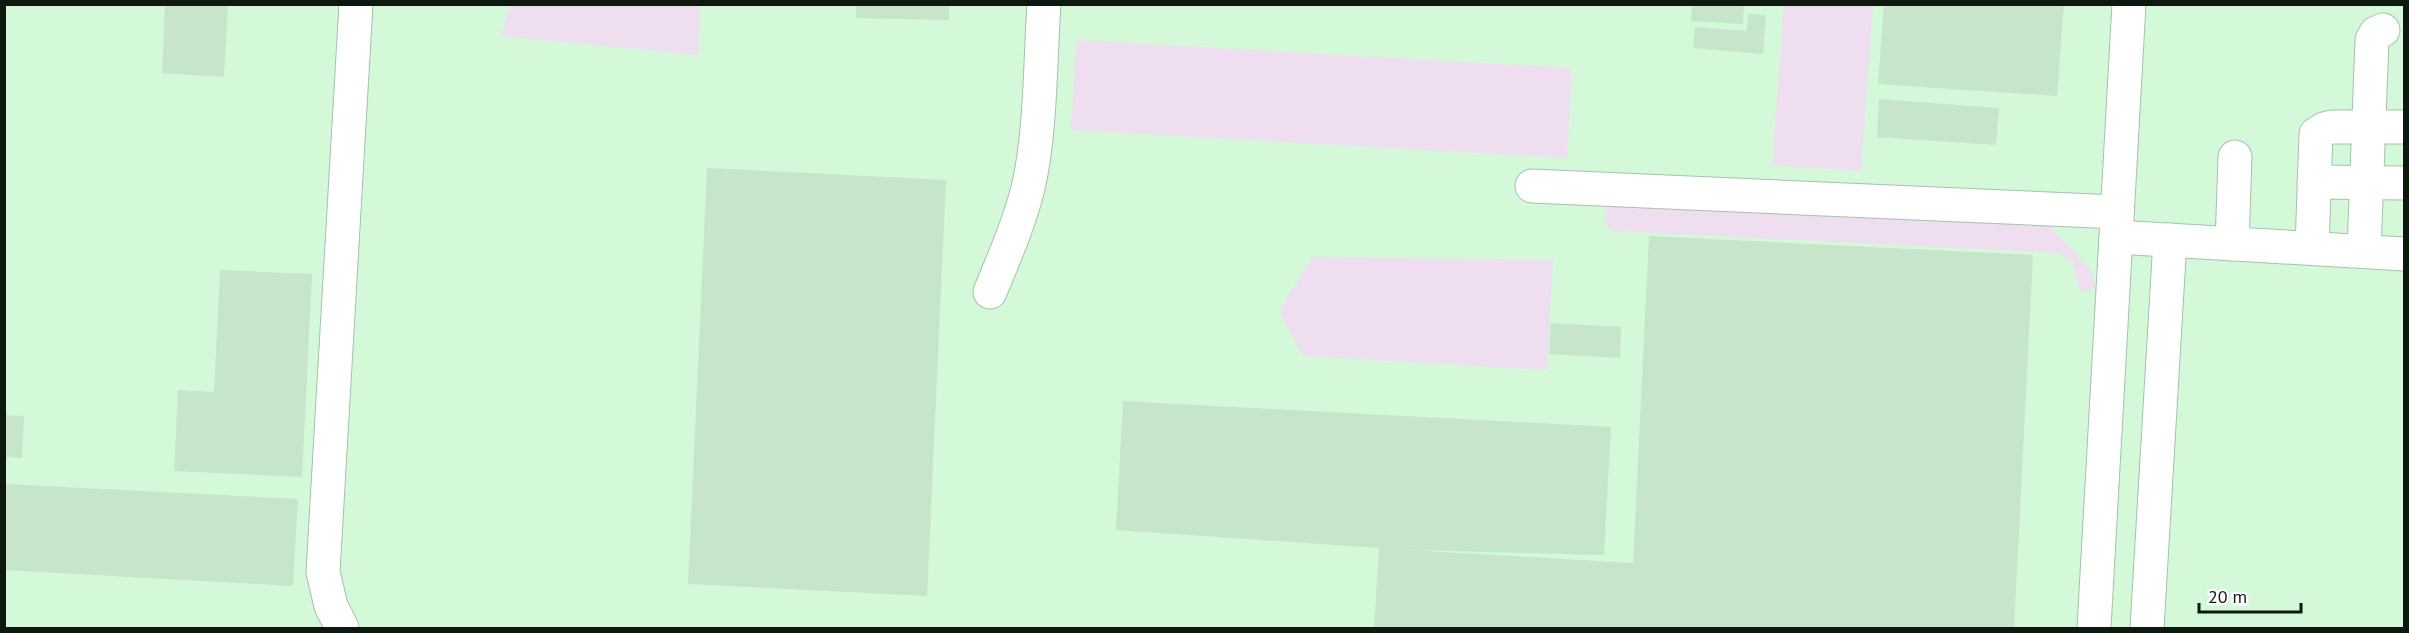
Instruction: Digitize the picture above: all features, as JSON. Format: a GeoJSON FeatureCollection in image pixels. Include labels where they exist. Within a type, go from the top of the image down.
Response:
{"type":"FeatureCollection","features":[{"type":"Feature","properties":{"kind":"lane"},"geometry":{"type":"LineString","coordinates":[[342,628],[331,606],[323,572],[356,4]]}},
{"type":"Feature","properties":{"kind":"lane"},"geometry":{"type":"LineString","coordinates":[[990,292],[1028,187],[1035,148],[1044,4]]}},
{"type":"Feature","properties":{"kind":"lane"},"geometry":{"type":"LineString","coordinates":[[2094,628],[2129,4]]}},
{"type":"Feature","properties":{"kind":"lane"},"geometry":{"type":"LineString","coordinates":[[2364,251],[2372,40],[2376,33],[2383,30]]}},
{"type":"Feature","properties":{"kind":"lane"},"geometry":{"type":"LineString","coordinates":[[2312,249],[2316,134],[2332,127],[2404,127]]}},
{"type":"Feature","properties":{"kind":"lane"},"geometry":{"type":"LineString","coordinates":[[2232,244],[2235,157]]}},
{"type":"Feature","properties":{"kind":"lane"},"geometry":{"type":"LineString","coordinates":[[2314,182],[2404,183]]}},
{"type":"Feature","properties":{"kind":"lane"},"geometry":{"type":"LineString","coordinates":[[1532,186],[2116,224],[2170,240],[2404,254]]}},
{"type":"Feature","properties":{"kind":"lane"},"geometry":{"type":"LineString","coordinates":[[2147,628],[2170,240]]}},
{"type":"Feature","properties":{"kind":"shaded area"},"geometry":{"type":"Polygon","coordinates":[[[5,5],[2404,5],[2404,628],[5,628],[5,5]]]}},
{"type":"Feature","properties":{"kind":"shaded area"},"geometry":{"type":"Polygon","coordinates":[[[510,5],[700,5],[699,55],[501,36],[510,5]]]}},
{"type":"Feature","properties":{"kind":"shaded area"},"geometry":{"type":"Polygon","coordinates":[[[1784,5],[1873,5],[1861,171],[1772,165],[1784,5]]]}},
{"type":"Feature","properties":{"kind":"shaded area"},"geometry":{"type":"Polygon","coordinates":[[[1076,40],[1572,68],[1567,158],[1071,130],[1076,40]]]}},
{"type":"Feature","properties":{"kind":"shaded area"},"geometry":{"type":"Polygon","coordinates":[[[1609,203],[2047,223],[2091,270],[2096,288],[2080,292],[2072,261],[2057,253],[1615,231],[1608,227],[1605,220],[1609,203]]]}},
{"type":"Feature","properties":{"kind":"shaded area"},"geometry":{"type":"Polygon","coordinates":[[[1312,257],[1553,260],[1547,370],[1303,356],[1279,312],[1312,257]]]}},
{"type":"Feature","properties":{"kind":"building"},"geometry":{"type":"Polygon","coordinates":[[[165,4],[228,4],[224,77],[162,73],[165,4]]]}},
{"type":"Feature","properties":{"kind":"building"},"geometry":{"type":"Polygon","coordinates":[[[856,4],[949,4],[949,20],[856,18],[856,4]]]}},
{"type":"Feature","properties":{"kind":"building"},"geometry":{"type":"Polygon","coordinates":[[[1692,4],[1744,4],[1743,24],[1691,21],[1692,4]]]}},
{"type":"Feature","properties":{"kind":"building"},"geometry":{"type":"Polygon","coordinates":[[[1884,4],[2064,4],[2057,96],[1878,84],[1884,4]]]}},
{"type":"Feature","properties":{"kind":"building"},"geometry":{"type":"Polygon","coordinates":[[[1748,14],[1766,15],[1763,54],[1693,48],[1695,27],[1747,31],[1748,14]]]}},
{"type":"Feature","properties":{"kind":"building"},"geometry":{"type":"Polygon","coordinates":[[[1879,99],[1999,108],[1996,145],[1877,137],[1879,99]]]}},
{"type":"Feature","properties":{"kind":"building"},"geometry":{"type":"Polygon","coordinates":[[[707,168],[946,180],[927,596],[688,584],[707,168]]]}},
{"type":"Feature","properties":{"kind":"building"},"geometry":{"type":"Polygon","coordinates":[[[1649,236],[2033,255],[2014,628],[1374,628],[1379,548],[1116,530],[1123,401],[1611,427],[1604,555],[1406,550],[1633,563],[1649,236]]]}},
{"type":"Feature","properties":{"kind":"building"},"geometry":{"type":"Polygon","coordinates":[[[220,270],[312,274],[302,477],[174,471],[178,390],[214,392],[220,270]]]}},
{"type":"Feature","properties":{"kind":"building"},"geometry":{"type":"Polygon","coordinates":[[[1551,323],[1621,327],[1620,358],[1549,354],[1551,323]]]}},
{"type":"Feature","properties":{"kind":"building"},"geometry":{"type":"Polygon","coordinates":[[[4,415],[24,416],[22,458],[4,457],[4,415]]]}},
{"type":"Feature","properties":{"kind":"building"},"geometry":{"type":"Polygon","coordinates":[[[4,484],[298,499],[293,586],[4,570],[4,484]]]}}]}
